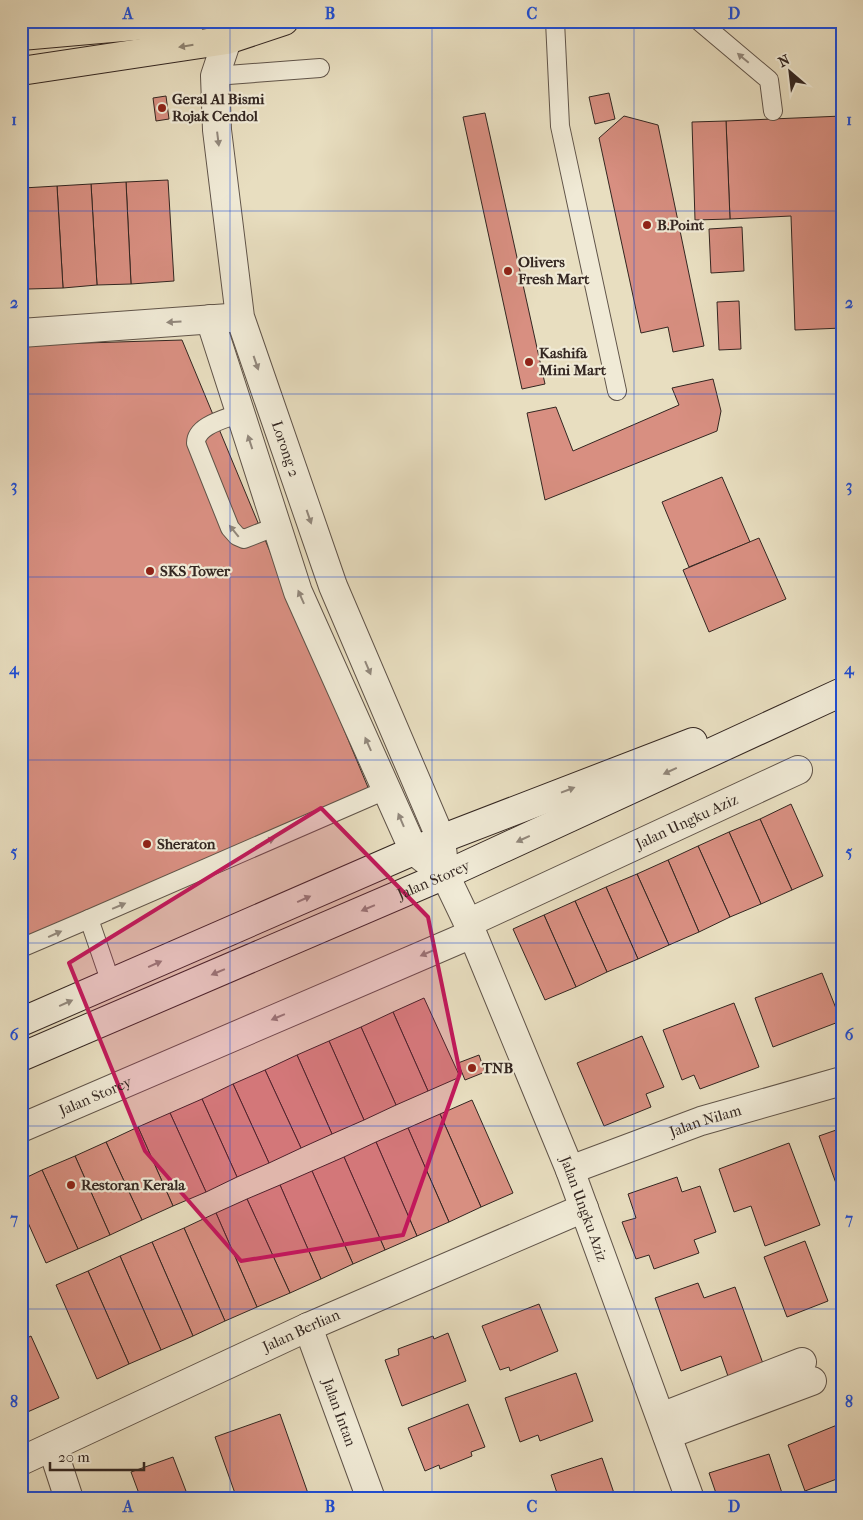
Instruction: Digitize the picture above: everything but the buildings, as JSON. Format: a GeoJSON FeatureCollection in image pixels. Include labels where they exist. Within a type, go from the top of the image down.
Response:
{"type":"FeatureCollection","features":[{"type":"Feature","properties":{"kind":"highway"},"geometry":{"type":"LineString","coordinates":[[21,36],[191,21]]}},
{"type":"Feature","properties":{"kind":"highway"},"geometry":{"type":"LineString","coordinates":[[21,71],[227,40],[284,21]]}},
{"type":"Feature","properties":{"kind":"street","name":"Lorong 2"},"geometry":{"type":"LineString","coordinates":[[227,40],[214,76],[217,130],[240,317],[333,586],[441,839]]}},
{"type":"Feature","properties":{"kind":"street"},"geometry":{"type":"LineString","coordinates":[[21,333],[240,317]]}},
{"type":"Feature","properties":{"kind":"street"},"geometry":{"type":"LineString","coordinates":[[210,319],[298,592],[388,789],[414,851],[444,875]]}},
{"type":"Feature","properties":{"kind":"street"},"geometry":{"type":"LineString","coordinates":[[21,1022],[441,839],[842,684]]}},
{"type":"Feature","properties":{"kind":"street","name":"Jalan Storey"},"geometry":{"type":"LineString","coordinates":[[25,1060],[444,875],[842,692]]}},
{"type":"Feature","properties":{"kind":"street","name":"Jalan Ungku Aziz"},"geometry":{"type":"LineString","coordinates":[[470,928],[798,770]]}},
{"type":"Feature","properties":{"kind":"street","name":"Jalan Ungku Aziz"},"geometry":{"type":"LineString","coordinates":[[441,839],[444,875],[470,928],[570,1170],[690,1499]]}},
{"type":"Feature","properties":{"kind":"street","name":"Jalan Storey"},"geometry":{"type":"LineString","coordinates":[[21,1128],[470,928]]}},
{"type":"Feature","properties":{"kind":"street","name":"Jalan Nilam"},"geometry":{"type":"LineString","coordinates":[[570,1170],[701,1121],[842,1081]]}},
{"type":"Feature","properties":{"kind":"street","name":"Jalan Berlian"},"geometry":{"type":"LineString","coordinates":[[21,1461],[308,1327],[584,1208]]}},
{"type":"Feature","properties":{"kind":"street","name":"Jalan Intan"},"geometry":{"type":"LineString","coordinates":[[308,1327],[371,1499]]}},
{"type":"Feature","properties":{"kind":"street"},"geometry":{"type":"LineString","coordinates":[[664,1426],[807,1372]]}},
{"type":"Feature","properties":{"kind":"street"},"geometry":{"type":"LineString","coordinates":[[52,1447],[70,1499]]}},
{"type":"Feature","properties":{"kind":"lane"},"geometry":{"type":"LineString","coordinates":[[555,21],[560,126],[617,391]]}},
{"type":"Feature","properties":{"kind":"lane"},"geometry":{"type":"LineString","coordinates":[[699,21],[770,80],[772,111]]}},
{"type":"Feature","properties":{"kind":"lane"},"geometry":{"type":"LineString","coordinates":[[214,76],[320,68]]}},
{"type":"Feature","properties":{"kind":"lane"},"geometry":{"type":"LineString","coordinates":[[240,413],[201,429],[196,436],[196,443],[230,528],[237,536],[244,539],[277,526]]}},
{"type":"Feature","properties":{"kind":"lane"},"geometry":{"type":"LineString","coordinates":[[21,948],[388,789]]}},
{"type":"Feature","properties":{"kind":"lane"},"geometry":{"type":"LineString","coordinates":[[89,919],[111,983]]}},
{"type":"Feature","properties":{"kind":"highlighted area"},"geometry":{"type":"Polygon","coordinates":[[[321,808],[428,917],[460,1073],[403,1235],[241,1261],[145,1151],[69,963],[321,808]]]}},
{"type":"Feature","properties":{"kind":"place","name":"Geral Al Bismi Rojak Cendol"},"geometry":{"type":"Point","coordinates":[162,108]}},
{"type":"Feature","properties":{"kind":"place","name":"B.Point"},"geometry":{"type":"Point","coordinates":[647,225]}},
{"type":"Feature","properties":{"kind":"place","name":"Olivers Fresh Mart"},"geometry":{"type":"Point","coordinates":[508,271]}},
{"type":"Feature","properties":{"kind":"place","name":"Kashifa Mini Mart"},"geometry":{"type":"Point","coordinates":[529,362]}},
{"type":"Feature","properties":{"kind":"place","name":"SKS Tower"},"geometry":{"type":"Point","coordinates":[150,571]}},
{"type":"Feature","properties":{"kind":"place","name":"Sheraton"},"geometry":{"type":"Point","coordinates":[147,844]}},
{"type":"Feature","properties":{"kind":"place","name":"TNB"},"geometry":{"type":"Point","coordinates":[472,1068]}},
{"type":"Feature","properties":{"kind":"place","name":"Restoran Kerala"},"geometry":{"type":"Point","coordinates":[71,1185]}}]}
